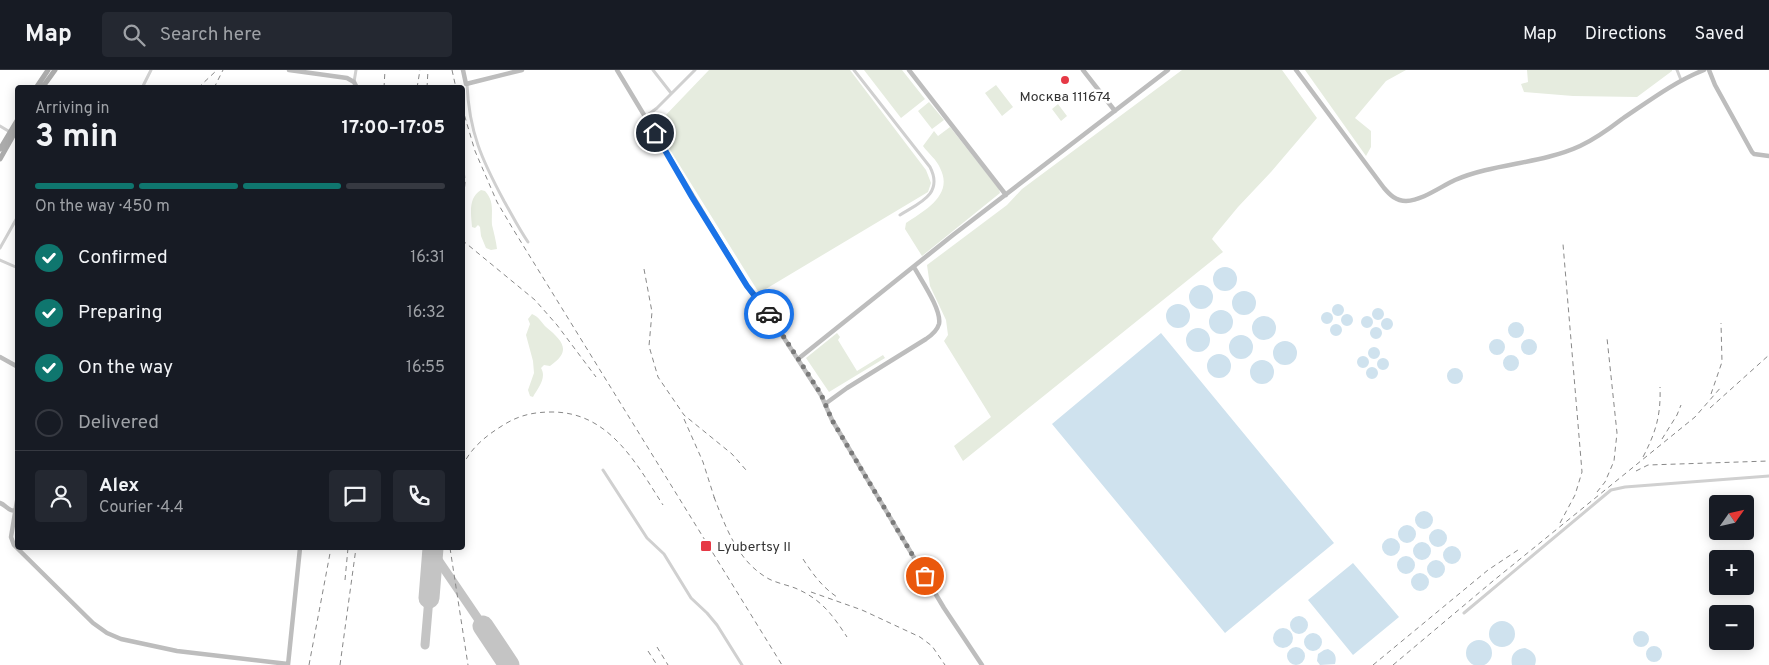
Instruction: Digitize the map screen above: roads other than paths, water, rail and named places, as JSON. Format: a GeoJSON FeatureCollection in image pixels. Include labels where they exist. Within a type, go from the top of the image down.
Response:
{"type":"FeatureCollection","features":[{"type":"Feature","properties":{"kind":"main road"},"geometry":{"type":"LineString","coordinates":[[38,85],[48,70]]}},
{"type":"Feature","properties":{"kind":"main road"},"geometry":{"type":"LineString","coordinates":[[44,85],[55,70]]}},
{"type":"Feature","properties":{"kind":"main road"},"geometry":{"type":"LineString","coordinates":[[0,159],[15,124]]}},
{"type":"Feature","properties":{"kind":"main road"},"geometry":{"type":"LineString","coordinates":[[0,148],[15,130]]}},
{"type":"Feature","properties":{"kind":"street"},"geometry":{"type":"LineString","coordinates":[[144,85],[151,70]]}},
{"type":"Feature","properties":{"kind":"street"},"geometry":{"type":"LineString","coordinates":[[289,70],[347,78],[356,85]]}},
{"type":"Feature","properties":{"kind":"street"},"geometry":{"type":"LineString","coordinates":[[354,82],[356,70]]}},
{"type":"Feature","properties":{"kind":"street"},"geometry":{"type":"LineString","coordinates":[[463,70],[469,118],[479,150],[489,175],[516,225],[528,242]]}},
{"type":"Feature","properties":{"kind":"street"},"geometry":{"type":"LineString","coordinates":[[466,84],[522,70]]}},
{"type":"Feature","properties":{"kind":"street"},"geometry":{"type":"LineString","coordinates":[[617,70],[747,286],[772,318],[798,359],[825,404],[832,420],[944,608],[982,665]]}},
{"type":"Feature","properties":{"kind":"street"},"geometry":{"type":"LineString","coordinates":[[653,70],[672,93]]}},
{"type":"Feature","properties":{"kind":"street"},"geometry":{"type":"LineString","coordinates":[[645,117],[695,70]]}},
{"type":"Feature","properties":{"kind":"street"},"geometry":{"type":"LineString","coordinates":[[854,70],[934,174],[931,194],[922,202],[900,215]]}},
{"type":"Feature","properties":{"kind":"street"},"geometry":{"type":"LineString","coordinates":[[909,70],[1006,195]]}},
{"type":"Feature","properties":{"kind":"street"},"geometry":{"type":"LineString","coordinates":[[1083,70],[1115,111]]}},
{"type":"Feature","properties":{"kind":"street"},"geometry":{"type":"LineString","coordinates":[[798,359],[1168,70]]}},
{"type":"Feature","properties":{"kind":"street"},"geometry":{"type":"LineString","coordinates":[[1296,70],[1387,192],[1396,199],[1407,201],[1454,180],[1485,170],[1538,159],[1580,146],[1681,80],[1704,70]]}},
{"type":"Feature","properties":{"kind":"street"},"geometry":{"type":"LineString","coordinates":[[1677,70],[1681,80]]}},
{"type":"Feature","properties":{"kind":"street"},"geometry":{"type":"LineString","coordinates":[[1708,70],[1718,92],[1752,152],[1769,156]]}},
{"type":"Feature","properties":{"kind":"street"},"geometry":{"type":"LineString","coordinates":[[0,126],[15,139]]}},
{"type":"Feature","properties":{"kind":"street"},"geometry":{"type":"LineString","coordinates":[[0,248],[15,221]]}},
{"type":"Feature","properties":{"kind":"street"},"geometry":{"type":"LineString","coordinates":[[0,260],[15,267]]}},
{"type":"Feature","properties":{"kind":"street"},"geometry":{"type":"LineString","coordinates":[[825,404],[930,336],[937,329],[938,313],[914,267]]}},
{"type":"Feature","properties":{"kind":"street"},"geometry":{"type":"LineString","coordinates":[[0,358],[15,366]]}},
{"type":"Feature","properties":{"kind":"street"},"geometry":{"type":"LineString","coordinates":[[603,470],[647,538],[664,554],[690,598],[708,613],[742,665]]}},
{"type":"Feature","properties":{"kind":"street"},"geometry":{"type":"LineString","coordinates":[[1464,613],[1611,490],[1625,487],[1769,476]]}},
{"type":"Feature","properties":{"kind":"street"},"geometry":{"type":"LineString","coordinates":[[2,504],[15,503]]}},
{"type":"Feature","properties":{"kind":"street"},"geometry":{"type":"LineString","coordinates":[[2,504],[10,511],[15,511],[11,537],[15,546]]}},
{"type":"Feature","properties":{"kind":"street"},"geometry":{"type":"LineString","coordinates":[[19,550],[93,623],[107,633],[121,639],[177,651],[288,665],[300,550]]}},
{"type":"Feature","properties":{"kind":"water"},"geometry":{"type":"Polygon","coordinates":[[[1225,267],[1234,270],[1237,279],[1234,288],[1225,291],[1216,288],[1213,279],[1216,270],[1225,267]]]}},
{"type":"Feature","properties":{"kind":"water"},"geometry":{"type":"Polygon","coordinates":[[[1201,285],[1210,288],[1213,297],[1210,306],[1201,309],[1192,306],[1189,297],[1192,288],[1201,285]]]}},
{"type":"Feature","properties":{"kind":"water"},"geometry":{"type":"Polygon","coordinates":[[[1244,291],[1253,294],[1256,303],[1253,312],[1244,315],[1235,312],[1232,303],[1235,294],[1244,291]]]}},
{"type":"Feature","properties":{"kind":"water"},"geometry":{"type":"Polygon","coordinates":[[[1178,304],[1187,307],[1190,316],[1187,325],[1178,328],[1169,325],[1166,316],[1169,307],[1178,304]]]}},
{"type":"Feature","properties":{"kind":"water"},"geometry":{"type":"Polygon","coordinates":[[[1336,304],[1340,304],[1344,310],[1340,316],[1336,316],[1332,312],[1332,308],[1336,304]]]}},
{"type":"Feature","properties":{"kind":"water"},"geometry":{"type":"Polygon","coordinates":[[[1376,308],[1380,308],[1384,314],[1380,320],[1376,320],[1372,316],[1372,312],[1376,308]]]}},
{"type":"Feature","properties":{"kind":"water"},"geometry":{"type":"Polygon","coordinates":[[[1221,310],[1230,313],[1233,322],[1230,331],[1221,334],[1212,331],[1209,322],[1212,313],[1221,310]]]}},
{"type":"Feature","properties":{"kind":"water"},"geometry":{"type":"Polygon","coordinates":[[[1325,312],[1329,312],[1333,318],[1329,324],[1325,324],[1321,320],[1321,316],[1325,312]]]}},
{"type":"Feature","properties":{"kind":"water"},"geometry":{"type":"Polygon","coordinates":[[[1345,314],[1349,314],[1353,320],[1349,326],[1345,326],[1341,322],[1341,318],[1345,314]]]}},
{"type":"Feature","properties":{"kind":"water"},"geometry":{"type":"Polygon","coordinates":[[[1264,316],[1273,319],[1276,328],[1273,337],[1264,340],[1255,337],[1252,328],[1255,319],[1264,316]]]}},
{"type":"Feature","properties":{"kind":"water"},"geometry":{"type":"Polygon","coordinates":[[[1365,316],[1369,316],[1373,322],[1369,328],[1365,328],[1361,324],[1361,320],[1365,316]]]}},
{"type":"Feature","properties":{"kind":"water"},"geometry":{"type":"Polygon","coordinates":[[[1385,318],[1389,318],[1393,324],[1389,330],[1385,330],[1381,326],[1381,322],[1385,318]]]}},
{"type":"Feature","properties":{"kind":"water"},"geometry":{"type":"Polygon","coordinates":[[[1516,322],[1522,324],[1524,330],[1522,336],[1516,338],[1510,336],[1508,330],[1510,324],[1516,322]]]}},
{"type":"Feature","properties":{"kind":"water"},"geometry":{"type":"Polygon","coordinates":[[[1334,324],[1338,324],[1342,330],[1338,336],[1334,336],[1330,332],[1330,328],[1334,324]]]}},
{"type":"Feature","properties":{"kind":"water"},"geometry":{"type":"Polygon","coordinates":[[[1374,327],[1378,327],[1382,333],[1378,339],[1374,339],[1370,335],[1370,331],[1374,327]]]}},
{"type":"Feature","properties":{"kind":"water"},"geometry":{"type":"Polygon","coordinates":[[[1198,328],[1207,331],[1210,340],[1207,349],[1198,352],[1189,349],[1186,340],[1189,331],[1198,328]]]}},
{"type":"Feature","properties":{"kind":"water"},"geometry":{"type":"Polygon","coordinates":[[[1161,333],[1334,543],[1225,633],[1052,424],[1161,333]]]}},
{"type":"Feature","properties":{"kind":"water"},"geometry":{"type":"Polygon","coordinates":[[[1241,335],[1250,338],[1253,347],[1250,356],[1241,359],[1232,356],[1229,347],[1232,338],[1241,335]]]}},
{"type":"Feature","properties":{"kind":"water"},"geometry":{"type":"Polygon","coordinates":[[[1497,339],[1503,341],[1505,347],[1503,353],[1497,355],[1491,353],[1489,347],[1491,341],[1497,339]]]}},
{"type":"Feature","properties":{"kind":"water"},"geometry":{"type":"Polygon","coordinates":[[[1529,339],[1535,341],[1537,347],[1535,353],[1529,355],[1523,353],[1521,347],[1523,341],[1529,339]]]}},
{"type":"Feature","properties":{"kind":"water"},"geometry":{"type":"Polygon","coordinates":[[[1285,341],[1294,344],[1297,353],[1294,362],[1285,365],[1276,362],[1273,353],[1276,344],[1285,341]]]}},
{"type":"Feature","properties":{"kind":"water"},"geometry":{"type":"Polygon","coordinates":[[[1372,347],[1376,347],[1380,353],[1376,359],[1372,359],[1368,355],[1368,351],[1372,347]]]}},
{"type":"Feature","properties":{"kind":"water"},"geometry":{"type":"Polygon","coordinates":[[[1219,354],[1228,357],[1231,366],[1228,375],[1219,378],[1210,375],[1207,366],[1210,357],[1219,354]]]}},
{"type":"Feature","properties":{"kind":"water"},"geometry":{"type":"Polygon","coordinates":[[[1511,355],[1517,357],[1519,363],[1517,369],[1511,371],[1505,369],[1503,363],[1505,357],[1511,355]]]}},
{"type":"Feature","properties":{"kind":"water"},"geometry":{"type":"Polygon","coordinates":[[[1361,356],[1365,356],[1369,362],[1365,368],[1361,368],[1357,364],[1357,360],[1361,356]]]}},
{"type":"Feature","properties":{"kind":"water"},"geometry":{"type":"Polygon","coordinates":[[[1381,358],[1385,358],[1389,364],[1385,370],[1381,370],[1377,366],[1377,362],[1381,358]]]}},
{"type":"Feature","properties":{"kind":"water"},"geometry":{"type":"Polygon","coordinates":[[[1262,360],[1271,363],[1274,372],[1271,381],[1262,384],[1253,381],[1250,372],[1253,363],[1262,360]]]}},
{"type":"Feature","properties":{"kind":"water"},"geometry":{"type":"Polygon","coordinates":[[[1370,367],[1374,367],[1378,373],[1374,379],[1370,379],[1366,375],[1366,371],[1370,367]]]}},
{"type":"Feature","properties":{"kind":"water"},"geometry":{"type":"Polygon","coordinates":[[[1455,368],[1461,370],[1463,376],[1461,382],[1455,384],[1449,382],[1447,376],[1449,370],[1455,368]]]}},
{"type":"Feature","properties":{"kind":"water"},"geometry":{"type":"Polygon","coordinates":[[[1424,511],[1430,514],[1433,520],[1430,526],[1424,529],[1418,526],[1415,520],[1418,514],[1424,511]]]}},
{"type":"Feature","properties":{"kind":"water"},"geometry":{"type":"Polygon","coordinates":[[[1407,525],[1413,528],[1416,534],[1413,540],[1407,543],[1401,540],[1398,534],[1401,528],[1407,525]]]}},
{"type":"Feature","properties":{"kind":"water"},"geometry":{"type":"Polygon","coordinates":[[[1438,529],[1444,532],[1447,538],[1444,544],[1438,547],[1432,544],[1429,538],[1432,532],[1438,529]]]}},
{"type":"Feature","properties":{"kind":"water"},"geometry":{"type":"Polygon","coordinates":[[[1391,538],[1397,541],[1400,547],[1397,553],[1391,556],[1385,553],[1382,547],[1385,541],[1391,538]]]}},
{"type":"Feature","properties":{"kind":"water"},"geometry":{"type":"Polygon","coordinates":[[[1422,542],[1428,545],[1431,551],[1428,557],[1422,560],[1416,557],[1413,551],[1416,545],[1422,542]]]}},
{"type":"Feature","properties":{"kind":"water"},"geometry":{"type":"Polygon","coordinates":[[[1452,546],[1458,549],[1461,555],[1458,561],[1452,564],[1446,561],[1443,555],[1446,549],[1452,546]]]}},
{"type":"Feature","properties":{"kind":"water"},"geometry":{"type":"Polygon","coordinates":[[[1406,556],[1412,559],[1415,565],[1412,571],[1406,574],[1400,571],[1397,565],[1400,559],[1406,556]]]}},
{"type":"Feature","properties":{"kind":"water"},"geometry":{"type":"Polygon","coordinates":[[[1436,560],[1442,563],[1445,569],[1442,575],[1436,578],[1430,575],[1427,569],[1430,563],[1436,560]]]}},
{"type":"Feature","properties":{"kind":"water"},"geometry":{"type":"Polygon","coordinates":[[[1353,563],[1399,617],[1353,655],[1308,600],[1353,563]]]}},
{"type":"Feature","properties":{"kind":"water"},"geometry":{"type":"Polygon","coordinates":[[[1420,573],[1426,576],[1429,582],[1426,588],[1420,591],[1414,588],[1411,582],[1414,576],[1420,573]]]}},
{"type":"Feature","properties":{"kind":"water"},"geometry":{"type":"Polygon","coordinates":[[[1295,616],[1303,616],[1308,621],[1306,632],[1295,634],[1290,629],[1290,621],[1295,616]]]}},
{"type":"Feature","properties":{"kind":"water"},"geometry":{"type":"Polygon","coordinates":[[[1502,621],[1511,625],[1515,634],[1511,643],[1502,647],[1493,643],[1489,634],[1493,625],[1502,621]]]}},
{"type":"Feature","properties":{"kind":"water"},"geometry":{"type":"Polygon","coordinates":[[[1283,628],[1290,631],[1293,638],[1290,645],[1283,648],[1276,645],[1273,638],[1276,631],[1283,628]]]}},
{"type":"Feature","properties":{"kind":"water"},"geometry":{"type":"Polygon","coordinates":[[[1641,631],[1647,633],[1649,639],[1647,645],[1641,647],[1635,645],[1633,639],[1635,633],[1641,631]]]}},
{"type":"Feature","properties":{"kind":"water"},"geometry":{"type":"Polygon","coordinates":[[[1309,633],[1317,633],[1322,638],[1320,649],[1309,651],[1304,646],[1304,638],[1309,633]]]}},
{"type":"Feature","properties":{"kind":"water"},"geometry":{"type":"Polygon","coordinates":[[[1479,640],[1488,644],[1492,653],[1488,662],[1479,666],[1470,662],[1466,653],[1470,644],[1479,640]]]}},
{"type":"Feature","properties":{"kind":"water"},"geometry":{"type":"Polygon","coordinates":[[[1654,646],[1660,648],[1662,654],[1660,660],[1654,662],[1648,660],[1646,654],[1648,648],[1654,646]]]}},
{"type":"Feature","properties":{"kind":"water"},"geometry":{"type":"Polygon","coordinates":[[[1292,647],[1300,647],[1305,652],[1303,663],[1292,665],[1287,660],[1287,652],[1292,647]]]}},
{"type":"Feature","properties":{"kind":"water"},"geometry":{"type":"Polygon","coordinates":[[[1525,648],[1534,654],[1536,659],[1535,665],[1512,665],[1514,653],[1525,648]]]}},
{"type":"Feature","properties":{"kind":"water"},"geometry":{"type":"Polygon","coordinates":[[[1328,649],[1335,655],[1335,664],[1320,665],[1317,661],[1318,654],[1328,649]]]}},
{"type":"Feature","properties":{"kind":"railway"},"geometry":{"type":"LineString","coordinates":[[201,85],[217,70]]}},
{"type":"Feature","properties":{"kind":"railway"},"geometry":{"type":"LineString","coordinates":[[216,85],[223,70]]}},
{"type":"Feature","properties":{"kind":"railway"},"geometry":{"type":"LineString","coordinates":[[384,85],[385,70]]}},
{"type":"Feature","properties":{"kind":"railway"},"geometry":{"type":"LineString","coordinates":[[418,85],[420,70]]}},
{"type":"Feature","properties":{"kind":"railway"},"geometry":{"type":"LineString","coordinates":[[427,85],[428,70]]}},
{"type":"Feature","properties":{"kind":"railway"},"geometry":{"type":"LineString","coordinates":[[452,70],[455,85]]}},
{"type":"Feature","properties":{"kind":"railway"},"geometry":{"type":"LineString","coordinates":[[465,117],[475,151],[497,202],[782,665]]}},
{"type":"Feature","properties":{"kind":"railway"},"geometry":{"type":"LineString","coordinates":[[465,242],[535,300],[557,325],[596,377]]}},
{"type":"Feature","properties":{"kind":"railway"},"geometry":{"type":"LineString","coordinates":[[1560,523],[1575,495],[1582,472],[1563,244]]}},
{"type":"Feature","properties":{"kind":"railway"},"geometry":{"type":"LineString","coordinates":[[644,269],[652,312],[649,346],[658,377],[684,415],[732,454],[746,470]]}},
{"type":"Feature","properties":{"kind":"railway"},"geometry":{"type":"LineString","coordinates":[[1711,394],[1722,362],[1721,323]]}},
{"type":"Feature","properties":{"kind":"railway"},"geometry":{"type":"LineString","coordinates":[[1597,492],[1605,482],[1614,461],[1617,433],[1607,338]]}},
{"type":"Feature","properties":{"kind":"railway"},"geometry":{"type":"LineString","coordinates":[[1710,408],[1769,355]]}},
{"type":"Feature","properties":{"kind":"railway"},"geometry":{"type":"LineString","coordinates":[[1393,665],[1695,417],[1722,386]]}},
{"type":"Feature","properties":{"kind":"railway"},"geometry":{"type":"LineString","coordinates":[[1643,457],[1657,423],[1660,406],[1660,387]]}},
{"type":"Feature","properties":{"kind":"railway"},"geometry":{"type":"LineString","coordinates":[[1662,439],[1681,405]]}},
{"type":"Feature","properties":{"kind":"railway"},"geometry":{"type":"LineString","coordinates":[[465,462],[480,442],[511,421],[522,416],[552,412],[572,414],[590,421],[605,430],[619,443],[631,457],[663,505]]}},
{"type":"Feature","properties":{"kind":"railway"},"geometry":{"type":"LineString","coordinates":[[684,419],[703,462],[716,503]]}},
{"type":"Feature","properties":{"kind":"railway"},"geometry":{"type":"LineString","coordinates":[[1636,471],[1648,465],[1769,461]]}},
{"type":"Feature","properties":{"kind":"railway"},"geometry":{"type":"LineString","coordinates":[[714,497],[734,543],[749,563],[769,579],[804,592],[819,602],[831,614],[847,637]]}},
{"type":"Feature","properties":{"kind":"railway"},"geometry":{"type":"LineString","coordinates":[[1373,665],[1488,570],[1521,548]]}},
{"type":"Feature","properties":{"kind":"railway"},"geometry":{"type":"LineString","coordinates":[[309,665],[331,550]]}},
{"type":"Feature","properties":{"kind":"railway"},"geometry":{"type":"LineString","coordinates":[[345,580],[348,550]]}},
{"type":"Feature","properties":{"kind":"railway"},"geometry":{"type":"LineString","coordinates":[[340,665],[356,550]]}},
{"type":"Feature","properties":{"kind":"railway"},"geometry":{"type":"LineString","coordinates":[[450,550],[468,665]]}},
{"type":"Feature","properties":{"kind":"railway"},"geometry":{"type":"LineString","coordinates":[[803,559],[818,579],[837,597]]}},
{"type":"Feature","properties":{"kind":"railway"},"geometry":{"type":"LineString","coordinates":[[811,592],[862,610],[920,637],[932,646],[945,665]]}},
{"type":"Feature","properties":{"kind":"railway"},"geometry":{"type":"LineString","coordinates":[[657,647],[668,665]]}},
{"type":"Feature","properties":{"kind":"railway"},"geometry":{"type":"LineString","coordinates":[[648,651],[657,665]]}},
{"type":"Feature","properties":{"kind":"place","name":"Москва 111674"},"geometry":{"type":"Point","coordinates":[1065,80]}},
{"type":"Feature","properties":{"kind":"place","name":"Lyubertsy II"},"geometry":{"type":"Point","coordinates":[706,546]}}]}
